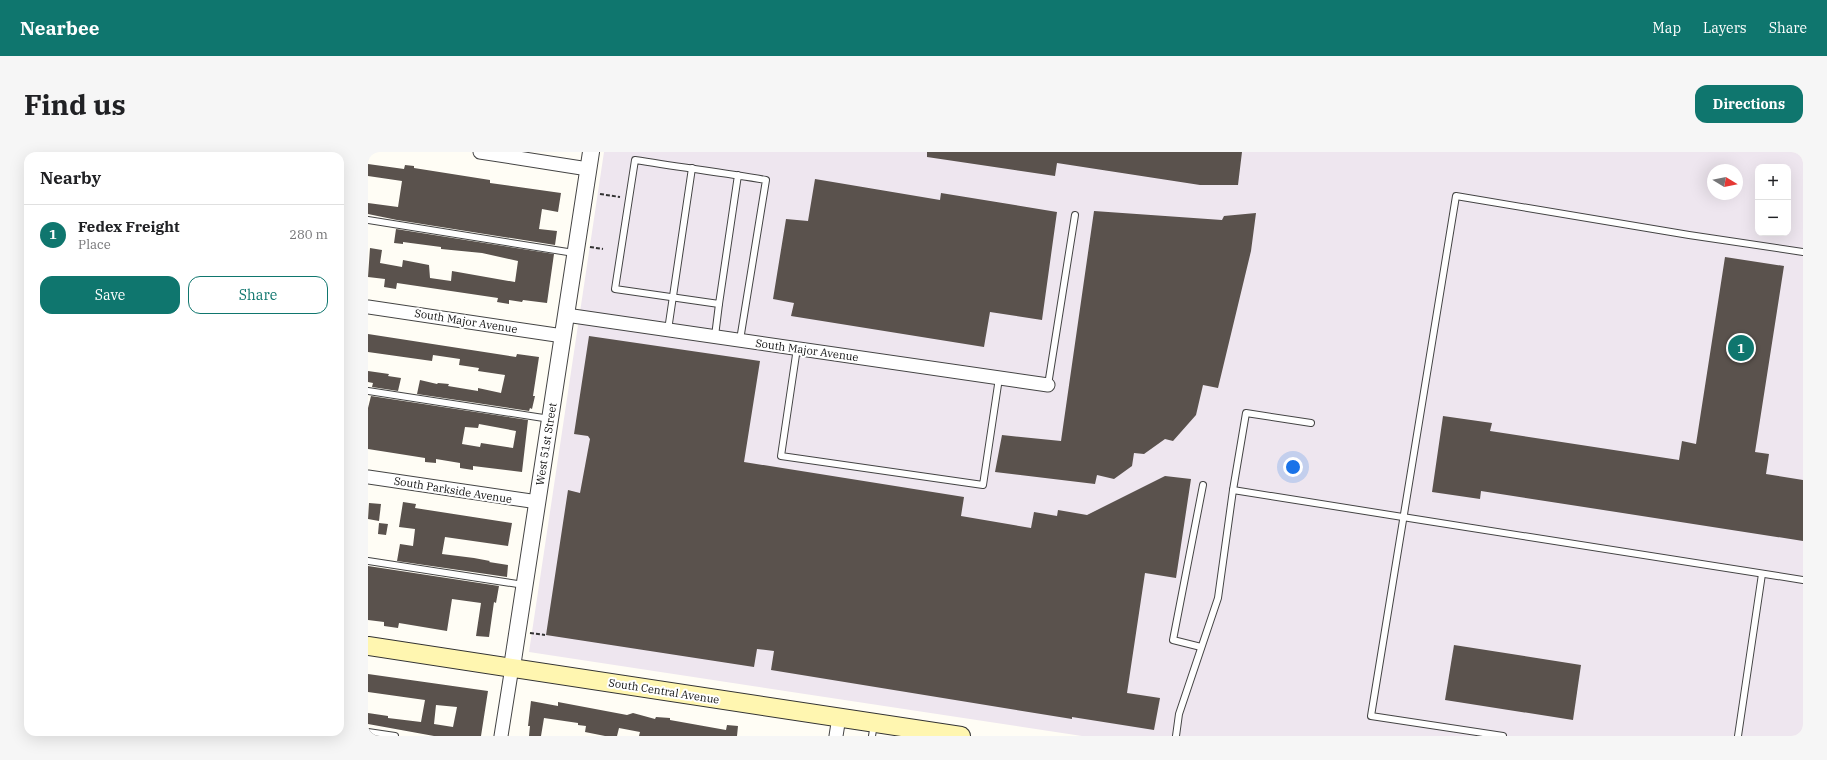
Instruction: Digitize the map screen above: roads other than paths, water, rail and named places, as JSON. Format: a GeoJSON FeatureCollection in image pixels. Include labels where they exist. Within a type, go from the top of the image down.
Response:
{"type":"FeatureCollection","features":[{"type":"Feature","properties":{"kind":"main road","name":"South Central Avenue"},"geometry":{"type":"LineString","coordinates":[[368,646],[839,717],[874,729],[961,736]]}},
{"type":"Feature","properties":{"kind":"street"},"geometry":{"type":"LineString","coordinates":[[480,152],[588,169]]}},
{"type":"Feature","properties":{"kind":"street","name":"West 51st Street"},"geometry":{"type":"LineString","coordinates":[[501,736],[566,315],[582,250],[588,169],[591,152]]}},
{"type":"Feature","properties":{"kind":"street","name":"South Major Avenue"},"geometry":{"type":"LineString","coordinates":[[368,306],[563,336]]}},
{"type":"Feature","properties":{"kind":"street","name":"South Major Avenue"},"geometry":{"type":"LineString","coordinates":[[566,315],[1048,385]]}},
{"type":"Feature","properties":{"kind":"street","name":"South Parkside Avenue"},"geometry":{"type":"LineString","coordinates":[[368,477],[538,502]]}},
{"type":"Feature","properties":{"kind":"street"},"geometry":{"type":"LineString","coordinates":[[836,736],[839,717]]}},
{"type":"Feature","properties":{"kind":"lane"},"geometry":{"type":"LineString","coordinates":[[719,304],[615,289],[635,160],[766,180],[740,340]]}},
{"type":"Feature","properties":{"kind":"lane"},"geometry":{"type":"LineString","coordinates":[[668,330],[692,168]]}},
{"type":"Feature","properties":{"kind":"lane"},"geometry":{"type":"LineString","coordinates":[[715,336],[738,175]]}},
{"type":"Feature","properties":{"kind":"lane"},"geometry":{"type":"LineString","coordinates":[[1503,736],[1371,716],[1456,196],[1689,235],[1803,252]]}},
{"type":"Feature","properties":{"kind":"lane"},"geometry":{"type":"LineString","coordinates":[[1048,385],[1075,215]]}},
{"type":"Feature","properties":{"kind":"lane"},"geometry":{"type":"LineString","coordinates":[[368,220],[582,250]]}},
{"type":"Feature","properties":{"kind":"lane"},"geometry":{"type":"LineString","coordinates":[[797,348],[781,456],[983,485],[999,378]]}},
{"type":"Feature","properties":{"kind":"lane"},"geometry":{"type":"LineString","coordinates":[[368,391],[550,419]]}},
{"type":"Feature","properties":{"kind":"lane"},"geometry":{"type":"LineString","coordinates":[[1176,736],[1179,714],[1218,598],[1233,490],[1246,413],[1311,423]]}},
{"type":"Feature","properties":{"kind":"lane"},"geometry":{"type":"LineString","coordinates":[[1201,647],[1173,640],[1203,485]]}},
{"type":"Feature","properties":{"kind":"lane"},"geometry":{"type":"LineString","coordinates":[[1233,490],[1803,580]]}},
{"type":"Feature","properties":{"kind":"lane"},"geometry":{"type":"LineString","coordinates":[[368,561],[525,585]]}},
{"type":"Feature","properties":{"kind":"lane"},"geometry":{"type":"LineString","coordinates":[[1738,736],[1762,574]]}},
{"type":"Feature","properties":{"kind":"lane"},"geometry":{"type":"LineString","coordinates":[[368,732],[395,736]]}},
{"type":"Feature","properties":{"kind":"place","name":"Fedex Freight"},"geometry":{"type":"Point","coordinates":[1741,348]}}]}
